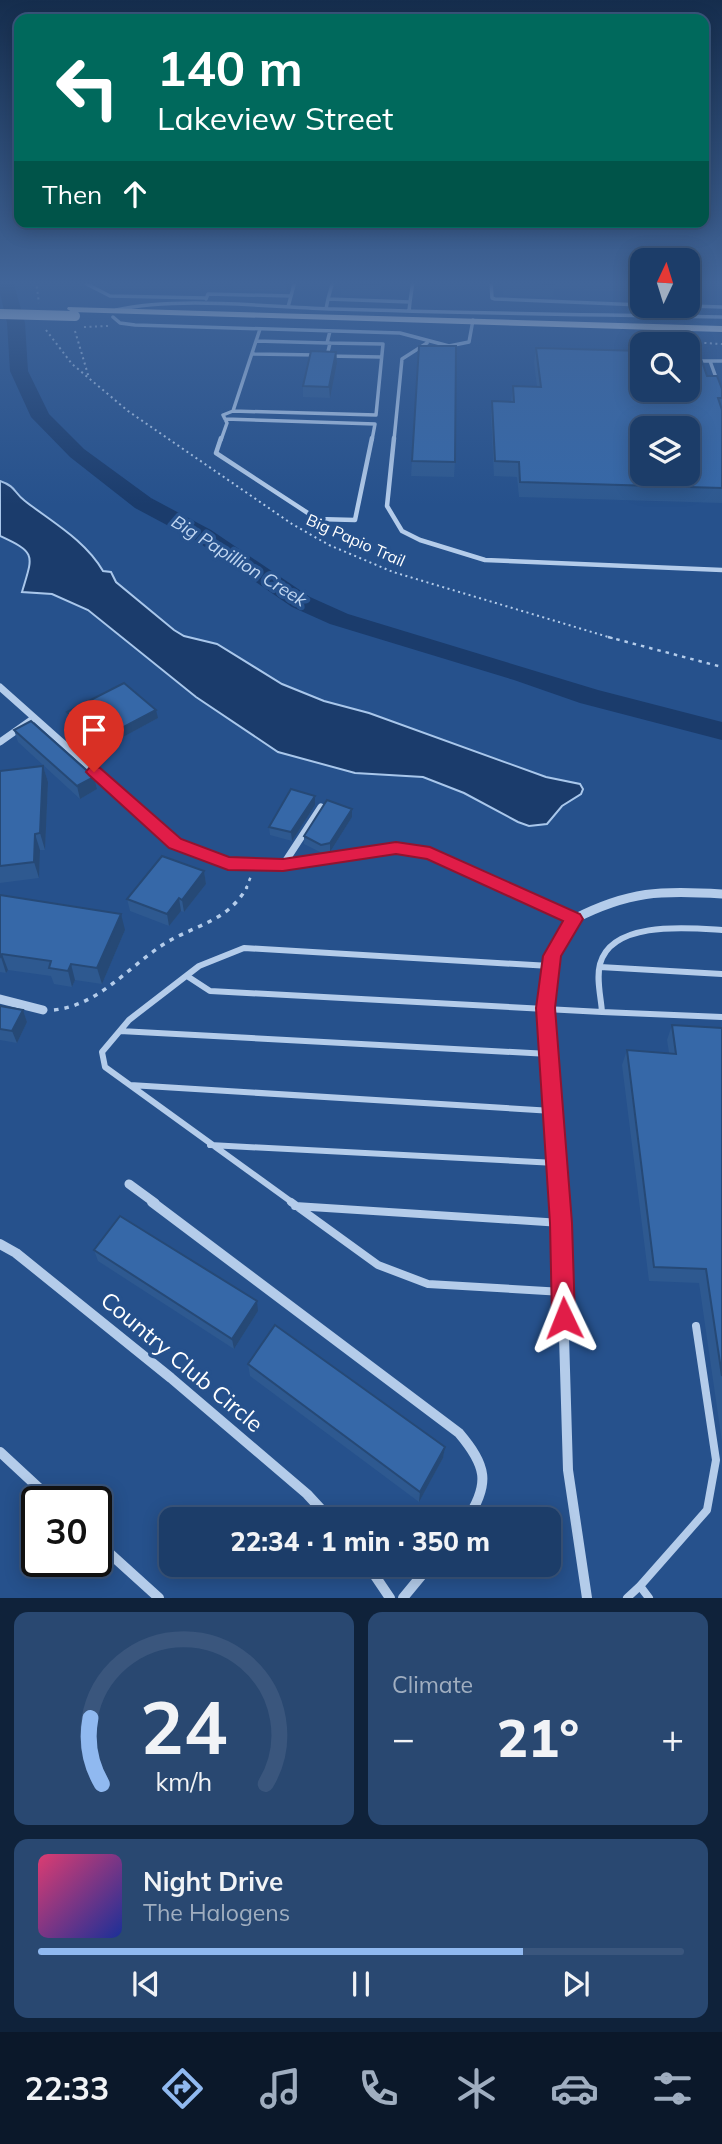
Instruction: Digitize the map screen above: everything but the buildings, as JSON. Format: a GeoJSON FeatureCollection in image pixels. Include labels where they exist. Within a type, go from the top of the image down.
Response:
{"type":"FeatureCollection","features":[{"type":"Feature","properties":{"kind":"street"},"geometry":{"type":"LineString","coordinates":[[0,687],[175,843],[228,863],[253,866],[283,865],[396,848],[430,853],[574,919]]}},
{"type":"Feature","properties":{"kind":"street"},"geometry":{"type":"LineString","coordinates":[[0,742],[34,718]]}},
{"type":"Feature","properties":{"kind":"street"},"geometry":{"type":"LineString","coordinates":[[283,865],[321,807]]}},
{"type":"Feature","properties":{"kind":"street"},"geometry":{"type":"LineString","coordinates":[[587,1598],[568,1470],[561,1223],[546,1008],[550,966],[552,956],[574,919],[607,901],[655,890],[722,894]]}},
{"type":"Feature","properties":{"kind":"street"},"geometry":{"type":"LineString","coordinates":[[0,999],[43,1010]]}},
{"type":"Feature","properties":{"kind":"street"},"geometry":{"type":"LineString","coordinates":[[129,1184],[458,1433],[477,1453],[483,1470],[484,1488],[474,1507]]}},
{"type":"Feature","properties":{"kind":"street","name":"Country Club Circle"},"geometry":{"type":"LineString","coordinates":[[0,1244],[16,1253],[171,1378],[319,1507]]}},
{"type":"Feature","properties":{"kind":"street"},"geometry":{"type":"LineString","coordinates":[[0,1452],[37,1486]]}},
{"type":"Feature","properties":{"kind":"street"},"geometry":{"type":"LineString","coordinates":[[112,1555],[159,1598]]}},
{"type":"Feature","properties":{"kind":"street"},"geometry":{"type":"LineString","coordinates":[[376,1577],[390,1598]]}},
{"type":"Feature","properties":{"kind":"street"},"geometry":{"type":"LineString","coordinates":[[403,1598],[420,1577]]}},
{"type":"Feature","properties":{"kind":"lane"},"geometry":{"type":"LineString","coordinates":[[233,411],[251,356]]}},
{"type":"Feature","properties":{"kind":"lane"},"geometry":{"type":"LineString","coordinates":[[311,356],[381,357],[376,415],[375,424],[355,520],[317,519],[216,453],[227,423],[223,415],[233,411],[376,415]]}},
{"type":"Feature","properties":{"kind":"lane"},"geometry":{"type":"LineString","coordinates":[[407,356],[402,359],[387,506],[391,518],[402,531],[420,540],[485,560],[722,570]]}},
{"type":"Feature","properties":{"kind":"lane"},"geometry":{"type":"LineString","coordinates":[[700,361],[722,361]]}},
{"type":"Feature","properties":{"kind":"lane"},"geometry":{"type":"LineString","coordinates":[[710,361],[722,394]]}},
{"type":"Feature","properties":{"kind":"lane"},"geometry":{"type":"LineString","coordinates":[[225,419],[375,424]]}},
{"type":"Feature","properties":{"kind":"lane"},"geometry":{"type":"LineString","coordinates":[[602,1012],[600,967],[603,957],[623,940],[657,927],[722,930]]}},
{"type":"Feature","properties":{"kind":"lane"},"geometry":{"type":"LineString","coordinates":[[550,966],[244,948],[199,966],[130,1020],[102,1052],[104,1067],[378,1265],[428,1284],[563,1292]]}},
{"type":"Feature","properties":{"kind":"lane"},"geometry":{"type":"LineString","coordinates":[[600,967],[722,974]]}},
{"type":"Feature","properties":{"kind":"lane"},"geometry":{"type":"LineString","coordinates":[[187,976],[210,991],[722,1017]]}},
{"type":"Feature","properties":{"kind":"lane"},"geometry":{"type":"LineString","coordinates":[[120,1031],[549,1054]]}},
{"type":"Feature","properties":{"kind":"lane"},"geometry":{"type":"LineString","coordinates":[[130,1085],[553,1111]]}},
{"type":"Feature","properties":{"kind":"lane"},"geometry":{"type":"LineString","coordinates":[[211,1145],[556,1163]]}},
{"type":"Feature","properties":{"kind":"lane"},"geometry":{"type":"LineString","coordinates":[[293,1206],[561,1223]]}},
{"type":"Feature","properties":{"kind":"lane"},"geometry":{"type":"LineString","coordinates":[[627,1598],[707,1510],[716,1460],[696,1326]]}},
{"type":"Feature","properties":{"kind":"lane"},"geometry":{"type":"LineString","coordinates":[[640,1586],[649,1598]]}},
{"type":"Feature","properties":{"kind":"path","name":"Big Papio Trail"},"geometry":{"type":"LineString","coordinates":[[66,356],[90,381],[128,411],[292,524],[329,545],[393,572],[584,631],[722,667]]}},
{"type":"Feature","properties":{"kind":"path"},"geometry":{"type":"LineString","coordinates":[[81,356],[90,381]]}},
{"type":"Feature","properties":{"kind":"path"},"geometry":{"type":"LineString","coordinates":[[43,1010],[65,1011],[90,999],[165,943],[225,914],[247,888],[253,866]]}},
{"type":"Feature","properties":{"kind":"water"},"geometry":{"type":"Polygon","coordinates":[[[0,481],[9,485],[25,501],[78,541],[103,571],[111,572],[116,582],[184,636],[217,644],[282,684],[324,701],[369,713],[546,777],[580,784],[583,789],[581,794],[562,806],[547,824],[529,826],[464,793],[423,777],[355,773],[278,752],[196,697],[88,610],[52,594],[22,592],[30,563],[29,556],[21,547],[0,536],[0,481]]]}},
{"type":"Feature","properties":{"kind":"waterway","name":"Big Papillion Creek"},"geometry":{"type":"LineString","coordinates":[[18,356],[19,371],[41,417],[65,438],[77,453],[143,503],[203,535],[301,602],[339,619],[590,697],[722,731]]}},
{"type":"Feature","properties":{"kind":"route"},"geometry":{"type":"LineString","coordinates":[[94,772],[175,843],[228,863],[283,865],[396,848],[430,853],[574,919],[552,956],[546,1008],[561,1223],[564,1318]]}}]}
